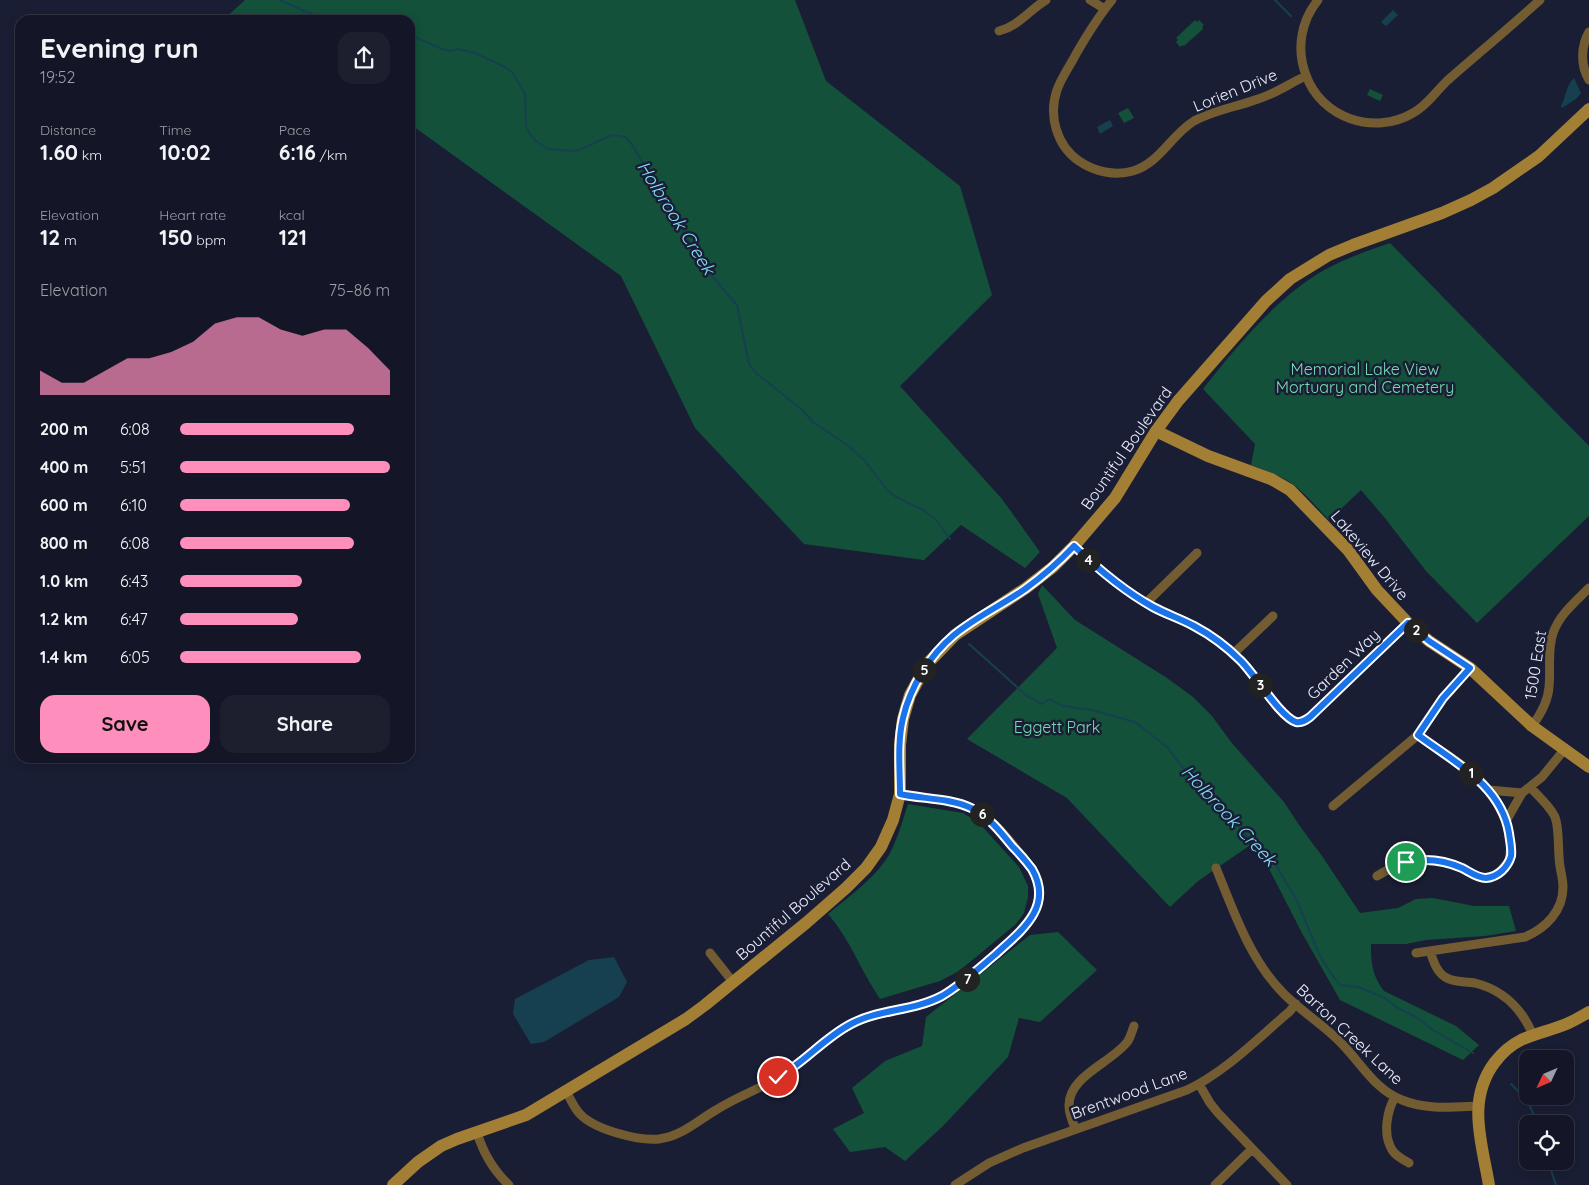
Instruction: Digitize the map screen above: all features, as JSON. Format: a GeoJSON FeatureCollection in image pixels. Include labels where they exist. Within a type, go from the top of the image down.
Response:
{"type":"FeatureCollection","features":[{"type":"Feature","properties":{"kind":"main road","name":"Bountiful Boulevard"},"geometry":{"type":"LineString","coordinates":[[393,1185],[418,1162],[430,1154],[457,1139],[514,1120],[566,1092],[686,1019],[734,982],[829,903],[866,868],[887,835],[900,794],[902,719],[917,680],[928,664],[954,635],[1026,588],[1074,546],[1115,498],[1156,431],[1178,401],[1266,301],[1290,279],[1312,264],[1342,249],[1450,210],[1494,188],[1539,156],[1589,109]]}},
{"type":"Feature","properties":{"kind":"main road","name":"Lakeview Drive"},"geometry":{"type":"LineString","coordinates":[[1156,431],[1208,456],[1264,476],[1290,490],[1344,546],[1377,590],[1408,623],[1429,641],[1470,668],[1532,726],[1589,767]]}},
{"type":"Feature","properties":{"kind":"main road"},"geometry":{"type":"LineString","coordinates":[[1489,1185],[1477,1106],[1484,1080],[1497,1060],[1512,1046],[1534,1035],[1563,1026],[1589,1012]]}},
{"type":"Feature","properties":{"kind":"street"},"geometry":{"type":"LineString","coordinates":[[999,30],[1014,25],[1046,0]]}},
{"type":"Feature","properties":{"kind":"street"},"geometry":{"type":"LineString","coordinates":[[1090,0],[1104,9]]}},
{"type":"Feature","properties":{"kind":"street","name":"Lorien Drive"},"geometry":{"type":"LineString","coordinates":[[1112,0],[1085,38],[1063,76],[1057,89],[1054,107],[1057,130],[1064,145],[1080,162],[1096,170],[1120,173],[1142,167],[1156,158],[1180,131],[1197,120],[1217,110],[1244,104],[1269,95],[1306,76]]}},
{"type":"Feature","properties":{"kind":"street"},"geometry":{"type":"LineString","coordinates":[[1318,0],[1307,17],[1301,38],[1302,61],[1306,76],[1318,97],[1328,107],[1354,120],[1368,123],[1395,121],[1408,116],[1424,106],[1450,78],[1540,0]]}},
{"type":"Feature","properties":{"kind":"street"},"geometry":{"type":"LineString","coordinates":[[1589,32],[1582,54],[1583,66],[1589,80]]}},
{"type":"Feature","properties":{"kind":"street"},"geometry":{"type":"LineString","coordinates":[[1074,546],[1105,574],[1146,603],[1202,630],[1233,654],[1273,616]]}},
{"type":"Feature","properties":{"kind":"street"},"geometry":{"type":"LineString","coordinates":[[1146,603],[1197,553]]}},
{"type":"Feature","properties":{"kind":"street","name":"1500 East"},"geometry":{"type":"LineString","coordinates":[[1532,726],[1542,711],[1548,696],[1550,680],[1549,650],[1554,632],[1562,616],[1574,601],[1589,588]]}},
{"type":"Feature","properties":{"kind":"street","name":"Garden Way"},"geometry":{"type":"LineString","coordinates":[[1233,654],[1286,715],[1297,722],[1304,721],[1408,623]]}},
{"type":"Feature","properties":{"kind":"street"},"geometry":{"type":"LineString","coordinates":[[1333,806],[1418,735],[1443,698],[1470,668]]}},
{"type":"Feature","properties":{"kind":"street"},"geometry":{"type":"LineString","coordinates":[[1377,876],[1399,864],[1421,860],[1437,860],[1452,864],[1483,878],[1494,876],[1503,870],[1510,856],[1511,845],[1506,821],[1489,790],[1463,766],[1418,735]]}},
{"type":"Feature","properties":{"kind":"street"},"geometry":{"type":"LineString","coordinates":[[1506,821],[1522,793],[1547,772],[1564,750]]}},
{"type":"Feature","properties":{"kind":"street"},"geometry":{"type":"LineString","coordinates":[[1416,953],[1525,937],[1539,930],[1555,914],[1561,901],[1563,888],[1556,820],[1547,806],[1530,787]]}},
{"type":"Feature","properties":{"kind":"street"},"geometry":{"type":"LineString","coordinates":[[1489,790],[1522,793]]}},
{"type":"Feature","properties":{"kind":"street"},"geometry":{"type":"LineString","coordinates":[[566,1092],[580,1114],[594,1124],[627,1136],[644,1139],[674,1136],[684,1132],[719,1108],[782,1075],[836,1033],[851,1024],[876,1014],[925,1002],[946,993],[967,979],[1021,932],[1030,922],[1036,911],[1038,888],[1031,868],[996,827],[984,815],[963,805],[900,794]]}},
{"type":"Feature","properties":{"kind":"street","name":"Barton Creek Lane"},"geometry":{"type":"LineString","coordinates":[[1216,868],[1254,954],[1279,989],[1340,1042],[1375,1082],[1395,1097],[1409,1103],[1424,1106],[1477,1106]]}},
{"type":"Feature","properties":{"kind":"street"},"geometry":{"type":"LineString","coordinates":[[1430,951],[1436,966],[1446,978],[1483,986],[1498,992],[1512,1002],[1524,1016],[1534,1035]]}},
{"type":"Feature","properties":{"kind":"street"},"geometry":{"type":"LineString","coordinates":[[710,953],[734,982]]}},
{"type":"Feature","properties":{"kind":"street","name":"Brentwood Lane"},"geometry":{"type":"LineString","coordinates":[[955,1185],[989,1164],[1023,1148],[1075,1128],[1187,1090],[1199,1084],[1219,1071],[1296,1004]]}},
{"type":"Feature","properties":{"kind":"street"},"geometry":{"type":"LineString","coordinates":[[1075,1128],[1069,1107],[1070,1096],[1073,1090],[1082,1080],[1123,1047],[1134,1026]]}},
{"type":"Feature","properties":{"kind":"street"},"geometry":{"type":"LineString","coordinates":[[1199,1084],[1214,1109],[1287,1185]]}},
{"type":"Feature","properties":{"kind":"street"},"geometry":{"type":"LineString","coordinates":[[1395,1097],[1387,1120],[1389,1143],[1394,1153],[1409,1163]]}},
{"type":"Feature","properties":{"kind":"street"},"geometry":{"type":"LineString","coordinates":[[476,1132],[482,1149],[490,1163],[509,1185]]}},
{"type":"Feature","properties":{"kind":"street"},"geometry":{"type":"LineString","coordinates":[[1215,1185],[1252,1149]]}},
{"type":"Feature","properties":{"kind":"green space"},"geometry":{"type":"Polygon","coordinates":[[[245,0],[795,0],[826,81],[960,186],[992,295],[900,386],[1002,499],[1040,552],[1025,568],[961,525],[924,560],[804,544],[695,428],[621,276],[415,128],[415,15],[228,15],[245,0]]]}},
{"type":"Feature","properties":{"kind":"green space"},"geometry":{"type":"Polygon","coordinates":[[[1195,20],[1197,22],[1199,20],[1204,25],[1203,29],[1184,46],[1180,47],[1176,42],[1178,40],[1176,38],[1195,20]]]}},
{"type":"Feature","properties":{"kind":"green space"},"geometry":{"type":"Polygon","coordinates":[[[1370,89],[1383,95],[1380,101],[1367,95],[1370,89]]]}},
{"type":"Feature","properties":{"kind":"green space"},"geometry":{"type":"Polygon","coordinates":[[[1128,108],[1134,118],[1124,123],[1118,113],[1128,108]]]}},
{"type":"Feature","properties":{"kind":"green space","name":"Memorial Lake View Mortuary and Cemetery"},"geometry":{"type":"Polygon","coordinates":[[[1390,243],[1589,446],[1589,516],[1477,623],[1426,571],[1361,490],[1329,520],[1294,485],[1279,476],[1251,465],[1255,444],[1203,389],[1256,326],[1302,284],[1336,264],[1390,243]]]}},
{"type":"Feature","properties":{"kind":"green space","name":"Eggett Park"},"geometry":{"type":"Polygon","coordinates":[[[1042,585],[1075,620],[1167,678],[1193,697],[1212,716],[1231,742],[1284,802],[1360,913],[1398,908],[1416,899],[1433,898],[1474,906],[1509,906],[1516,931],[1485,936],[1426,940],[1406,944],[1371,944],[1373,969],[1384,991],[1456,1026],[1479,1045],[1463,1060],[1340,1000],[1302,933],[1264,859],[1249,846],[1198,881],[1170,907],[1067,798],[967,739],[1057,648],[1038,594],[1042,585]]]}},
{"type":"Feature","properties":{"kind":"green space"},"geometry":{"type":"Polygon","coordinates":[[[908,804],[963,813],[979,823],[1019,867],[1028,886],[1028,897],[1024,913],[1016,924],[959,971],[940,981],[880,999],[843,934],[828,914],[865,883],[885,861],[896,841],[908,804]]]}},
{"type":"Feature","properties":{"kind":"green space"},"geometry":{"type":"Polygon","coordinates":[[[1058,932],[1097,970],[1040,1022],[1019,1018],[1008,1057],[943,1126],[905,1161],[885,1147],[850,1152],[833,1129],[864,1113],[852,1088],[885,1061],[922,1046],[926,1017],[1030,935],[1058,932]]]}},
{"type":"Feature","properties":{"kind":"water"},"geometry":{"type":"Polygon","coordinates":[[[1393,10],[1398,15],[1386,26],[1381,22],[1393,10]]]}},
{"type":"Feature","properties":{"kind":"water"},"geometry":{"type":"Polygon","coordinates":[[[1574,78],[1581,93],[1576,99],[1562,108],[1561,106],[1568,88],[1574,78]]]}},
{"type":"Feature","properties":{"kind":"water"},"geometry":{"type":"Polygon","coordinates":[[[1110,120],[1113,126],[1100,134],[1097,127],[1110,120]]]}},
{"type":"Feature","properties":{"kind":"water"},"geometry":{"type":"Polygon","coordinates":[[[614,957],[627,982],[619,997],[544,1042],[531,1044],[513,1014],[515,999],[589,960],[614,957]]]}},
{"type":"Feature","properties":{"kind":"waterway","name":"Holbrook Creek"},"geometry":{"type":"LineString","coordinates":[[280,0],[314,15]]}},
{"type":"Feature","properties":{"kind":"waterway"},"geometry":{"type":"LineString","coordinates":[[1275,0],[1291,16]]}},
{"type":"Feature","properties":{"kind":"waterway","name":"Holbrook Creek"},"geometry":{"type":"LineString","coordinates":[[415,37],[442,49],[450,51],[458,49],[475,53],[505,67],[513,73],[525,94],[526,127],[536,141],[548,149],[579,150],[612,135],[625,137],[631,143],[703,266],[737,305],[749,364],[756,373],[801,409],[813,422],[850,447],[864,460],[888,491],[923,510],[936,520],[950,539]]}},
{"type":"Feature","properties":{"kind":"waterway","name":"Holbrook Creek"},"geometry":{"type":"LineString","coordinates":[[969,644],[1027,696],[1042,704],[1049,699],[1063,706],[1092,710],[1135,722],[1167,747],[1194,782],[1214,799],[1245,834],[1271,857],[1297,901],[1319,954],[1340,985],[1358,987],[1385,998],[1433,1030],[1473,1053]]}},
{"type":"Feature","properties":{"kind":"waterway","name":"Holbrook Creek"},"geometry":{"type":"LineString","coordinates":[[1511,1084],[1527,1100],[1534,1115]]}},
{"type":"Feature","properties":{"kind":"waterway","name":"Holbrook Creek"},"geometry":{"type":"LineString","coordinates":[[1551,1170],[1556,1185]]}},
{"type":"Feature","properties":{"kind":"route"},"geometry":{"type":"LineString","coordinates":[[778,1077],[786,1073],[836,1033],[851,1024],[876,1014],[939,997],[962,983],[1021,932],[1033,917],[1039,893],[1037,880],[1031,868],[990,820],[970,807],[900,794],[900,731],[906,706],[917,680],[947,641],[962,629],[1026,588],[1074,546],[1105,574],[1136,597],[1158,610],[1193,625],[1218,641],[1245,664],[1286,715],[1297,722],[1304,721],[1310,717],[1408,623],[1429,641],[1470,668],[1443,698],[1418,735],[1463,766],[1489,790],[1506,821],[1511,845],[1509,861],[1503,870],[1489,878],[1478,877],[1460,867],[1437,860],[1413,860],[1406,862]]}}]}
